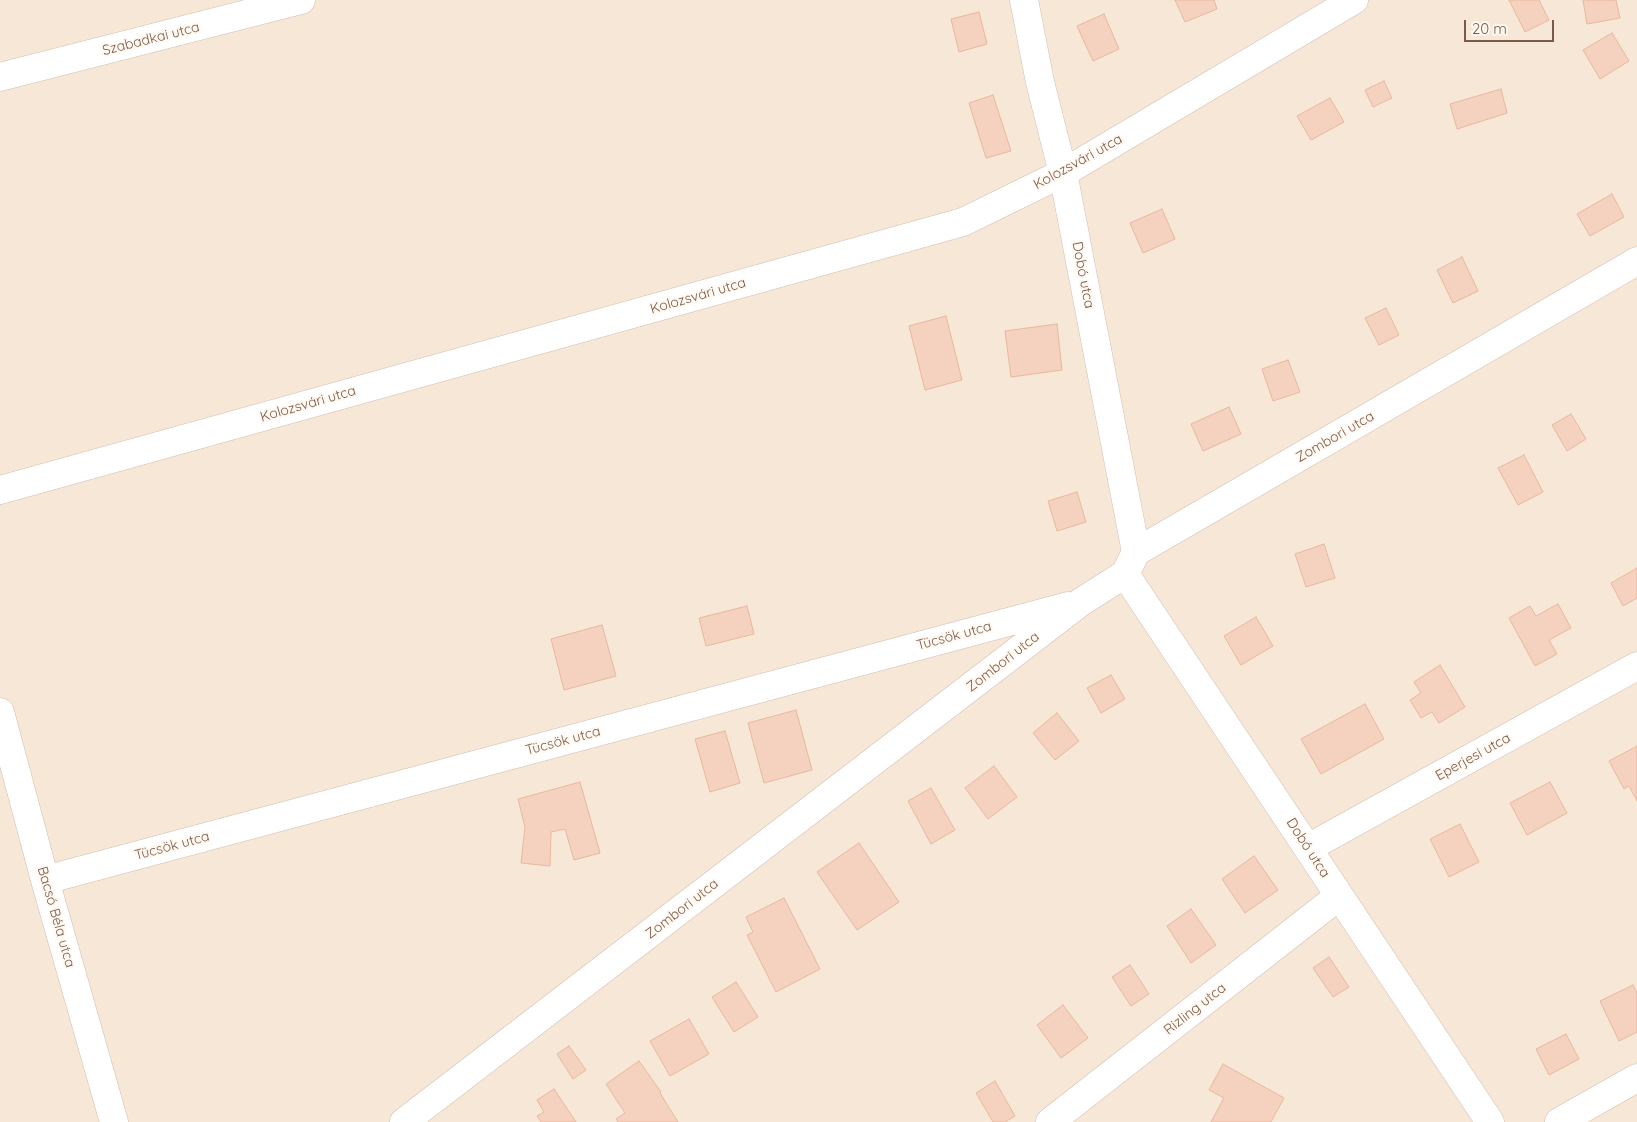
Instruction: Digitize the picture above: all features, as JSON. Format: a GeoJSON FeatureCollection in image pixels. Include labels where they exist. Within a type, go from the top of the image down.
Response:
{"type":"FeatureCollection","features":[{"type":"Feature","properties":{"kind":"street","name":"Szabadkai utca"},"geometry":{"type":"LineString","coordinates":[[0,77],[301,0]]}},
{"type":"Feature","properties":{"kind":"street","name":"Dobó utca"},"geometry":{"type":"LineString","coordinates":[[1024,0],[1040,82],[1062,173],[1131,563],[1308,848],[1490,1122]]}},
{"type":"Feature","properties":{"kind":"street","name":"Kolozsvári utca"},"geometry":{"type":"LineString","coordinates":[[0,490],[963,222],[1062,173],[1354,0]]}},
{"type":"Feature","properties":{"kind":"street","name":"Zombori utca"},"geometry":{"type":"LineString","coordinates":[[404,1122],[1131,563],[1637,261]]}},
{"type":"Feature","properties":{"kind":"street","name":"Tücsök utca"},"geometry":{"type":"LineString","coordinates":[[45,880],[1081,602]]}},
{"type":"Feature","properties":{"kind":"street","name":"Eperjesi utca"},"geometry":{"type":"LineString","coordinates":[[1308,848],[1637,666]]}},
{"type":"Feature","properties":{"kind":"street","name":"Bacsó Béla utca"},"geometry":{"type":"LineString","coordinates":[[0,712],[45,880],[114,1122]]}},
{"type":"Feature","properties":{"kind":"street","name":"Rizling utca"},"geometry":{"type":"LineString","coordinates":[[1050,1122],[1339,896]]}},
{"type":"Feature","properties":{"kind":"street"},"geometry":{"type":"LineString","coordinates":[[1559,1122],[1637,1078]]}},
{"type":"Feature","properties":{"kind":"shaded area"},"geometry":{"type":"Polygon","coordinates":[[[0,0],[1637,0],[1637,1122],[0,1122],[0,0]]]}},
{"type":"Feature","properties":{"kind":"building"},"geometry":{"type":"Polygon","coordinates":[[[1175,0],[1214,0],[1217,9],[1185,22],[1175,0]]]}},
{"type":"Feature","properties":{"kind":"building"},"geometry":{"type":"Polygon","coordinates":[[[1509,0],[1539,0],[1549,20],[1525,32],[1509,0]]]}},
{"type":"Feature","properties":{"kind":"building"},"geometry":{"type":"Polygon","coordinates":[[[1583,0],[1616,0],[1620,18],[1587,24],[1583,0]]]}},
{"type":"Feature","properties":{"kind":"building"},"geometry":{"type":"Polygon","coordinates":[[[979,12],[987,44],[959,52],[951,19],[979,12]]]}},
{"type":"Feature","properties":{"kind":"building"},"geometry":{"type":"Polygon","coordinates":[[[1104,14],[1119,49],[1093,61],[1077,26],[1104,14]]]}},
{"type":"Feature","properties":{"kind":"building"},"geometry":{"type":"Polygon","coordinates":[[[1612,33],[1629,61],[1600,79],[1583,50],[1612,33]]]}},
{"type":"Feature","properties":{"kind":"building"},"geometry":{"type":"Polygon","coordinates":[[[1384,81],[1392,98],[1373,107],[1365,90],[1384,81]]]}},
{"type":"Feature","properties":{"kind":"building"},"geometry":{"type":"Polygon","coordinates":[[[1501,89],[1507,113],[1457,129],[1450,104],[1501,89]]]}},
{"type":"Feature","properties":{"kind":"building"},"geometry":{"type":"Polygon","coordinates":[[[993,95],[1011,151],[986,158],[969,103],[993,95]]]}},
{"type":"Feature","properties":{"kind":"building"},"geometry":{"type":"Polygon","coordinates":[[[1330,98],[1344,122],[1311,140],[1297,116],[1330,98]]]}},
{"type":"Feature","properties":{"kind":"building"},"geometry":{"type":"Polygon","coordinates":[[[1612,194],[1624,217],[1590,236],[1577,214],[1612,194]]]}},
{"type":"Feature","properties":{"kind":"building"},"geometry":{"type":"Polygon","coordinates":[[[1162,209],[1175,239],[1143,253],[1130,223],[1162,209]]]}},
{"type":"Feature","properties":{"kind":"building"},"geometry":{"type":"Polygon","coordinates":[[[1462,257],[1478,291],[1453,303],[1437,270],[1462,257]]]}},
{"type":"Feature","properties":{"kind":"building"},"geometry":{"type":"Polygon","coordinates":[[[1386,308],[1399,335],[1379,345],[1365,318],[1386,308]]]}},
{"type":"Feature","properties":{"kind":"building"},"geometry":{"type":"Polygon","coordinates":[[[946,316],[962,380],[925,390],[909,326],[946,316]]]}},
{"type":"Feature","properties":{"kind":"building"},"geometry":{"type":"Polygon","coordinates":[[[1057,324],[1062,370],[1011,377],[1005,331],[1057,324]]]}},
{"type":"Feature","properties":{"kind":"building"},"geometry":{"type":"Polygon","coordinates":[[[1288,360],[1300,392],[1273,401],[1262,369],[1288,360]]]}},
{"type":"Feature","properties":{"kind":"building"},"geometry":{"type":"Polygon","coordinates":[[[1229,407],[1241,434],[1203,451],[1191,424],[1229,407]]]}},
{"type":"Feature","properties":{"kind":"building"},"geometry":{"type":"Polygon","coordinates":[[[1571,414],[1586,439],[1567,451],[1552,425],[1571,414]]]}},
{"type":"Feature","properties":{"kind":"building"},"geometry":{"type":"Polygon","coordinates":[[[1524,455],[1543,492],[1518,505],[1498,468],[1524,455]]]}},
{"type":"Feature","properties":{"kind":"building"},"geometry":{"type":"Polygon","coordinates":[[[1077,492],[1086,522],[1057,531],[1048,501],[1077,492]]]}},
{"type":"Feature","properties":{"kind":"building"},"geometry":{"type":"Polygon","coordinates":[[[1324,544],[1335,578],[1306,587],[1295,554],[1324,544]]]}},
{"type":"Feature","properties":{"kind":"building"},"geometry":{"type":"Polygon","coordinates":[[[1637,568],[1637,598],[1623,606],[1611,583],[1637,568]]]}},
{"type":"Feature","properties":{"kind":"building"},"geometry":{"type":"Polygon","coordinates":[[[1558,604],[1571,628],[1549,640],[1557,654],[1535,666],[1509,618],[1530,606],[1536,616],[1558,604]]]}},
{"type":"Feature","properties":{"kind":"building"},"geometry":{"type":"Polygon","coordinates":[[[747,606],[754,634],[706,646],[699,618],[747,606]]]}},
{"type":"Feature","properties":{"kind":"building"},"geometry":{"type":"Polygon","coordinates":[[[1256,617],[1273,646],[1241,665],[1224,636],[1256,617]]]}},
{"type":"Feature","properties":{"kind":"building"},"geometry":{"type":"Polygon","coordinates":[[[602,625],[616,676],[564,690],[551,639],[602,625]]]}},
{"type":"Feature","properties":{"kind":"building"},"geometry":{"type":"Polygon","coordinates":[[[1440,665],[1465,707],[1439,723],[1432,712],[1421,718],[1410,700],[1421,693],[1414,682],[1440,665]]]}},
{"type":"Feature","properties":{"kind":"building"},"geometry":{"type":"Polygon","coordinates":[[[1111,675],[1125,699],[1101,713],[1087,688],[1111,675]]]}},
{"type":"Feature","properties":{"kind":"building"},"geometry":{"type":"Polygon","coordinates":[[[1365,704],[1384,739],[1321,774],[1301,739],[1365,704]]]}},
{"type":"Feature","properties":{"kind":"building"},"geometry":{"type":"Polygon","coordinates":[[[796,710],[812,770],[764,783],[748,723],[796,710]]]}},
{"type":"Feature","properties":{"kind":"building"},"geometry":{"type":"Polygon","coordinates":[[[1057,713],[1079,741],[1055,760],[1033,733],[1057,713]]]}},
{"type":"Feature","properties":{"kind":"building"},"geometry":{"type":"Polygon","coordinates":[[[725,731],[740,783],[710,792],[695,739],[725,731]]]}},
{"type":"Feature","properties":{"kind":"building"},"geometry":{"type":"Polygon","coordinates":[[[1637,746],[1637,801],[1629,786],[1624,789],[1609,761],[1637,746]]]}},
{"type":"Feature","properties":{"kind":"building"},"geometry":{"type":"Polygon","coordinates":[[[994,766],[1017,797],[988,819],[965,788],[994,766]]]}},
{"type":"Feature","properties":{"kind":"building"},"geometry":{"type":"Polygon","coordinates":[[[580,782],[600,853],[574,860],[565,829],[551,832],[550,866],[521,863],[525,827],[518,799],[580,782]]]}},
{"type":"Feature","properties":{"kind":"building"},"geometry":{"type":"Polygon","coordinates":[[[1550,782],[1567,813],[1527,835],[1510,803],[1550,782]]]}},
{"type":"Feature","properties":{"kind":"building"},"geometry":{"type":"Polygon","coordinates":[[[931,788],[955,830],[931,844],[908,801],[931,788]]]}},
{"type":"Feature","properties":{"kind":"building"},"geometry":{"type":"Polygon","coordinates":[[[1460,824],[1479,862],[1449,877],[1430,839],[1460,824]]]}},
{"type":"Feature","properties":{"kind":"building"},"geometry":{"type":"Polygon","coordinates":[[[859,843],[899,902],[857,930],[817,872],[859,843]]]}},
{"type":"Feature","properties":{"kind":"building"},"geometry":{"type":"Polygon","coordinates":[[[1254,856],[1278,890],[1245,913],[1222,879],[1254,856]]]}},
{"type":"Feature","properties":{"kind":"building"},"geometry":{"type":"Polygon","coordinates":[[[784,898],[820,969],[776,992],[747,935],[753,932],[746,917],[784,898]]]}},
{"type":"Feature","properties":{"kind":"building"},"geometry":{"type":"Polygon","coordinates":[[[1191,909],[1216,945],[1191,963],[1167,926],[1191,909]]]}},
{"type":"Feature","properties":{"kind":"building"},"geometry":{"type":"Polygon","coordinates":[[[1329,957],[1349,987],[1333,997],[1313,968],[1329,957]]]}},
{"type":"Feature","properties":{"kind":"building"},"geometry":{"type":"Polygon","coordinates":[[[1130,965],[1149,994],[1131,1006],[1112,977],[1130,965]]]}},
{"type":"Feature","properties":{"kind":"building"},"geometry":{"type":"Polygon","coordinates":[[[736,982],[758,1017],[734,1032],[712,997],[736,982]]]}},
{"type":"Feature","properties":{"kind":"building"},"geometry":{"type":"Polygon","coordinates":[[[1633,985],[1637,993],[1637,1032],[1619,1041],[1600,1001],[1633,985]]]}},
{"type":"Feature","properties":{"kind":"building"},"geometry":{"type":"Polygon","coordinates":[[[1063,1005],[1088,1038],[1061,1058],[1037,1025],[1063,1005]]]}},
{"type":"Feature","properties":{"kind":"building"},"geometry":{"type":"Polygon","coordinates":[[[689,1019],[709,1054],[670,1076],[650,1041],[689,1019]]]}},
{"type":"Feature","properties":{"kind":"building"},"geometry":{"type":"Polygon","coordinates":[[[1566,1034],[1579,1059],[1549,1075],[1536,1049],[1566,1034]]]}},
{"type":"Feature","properties":{"kind":"building"},"geometry":{"type":"Polygon","coordinates":[[[569,1046],[586,1070],[573,1079],[557,1054],[569,1046]]]}},
{"type":"Feature","properties":{"kind":"building"},"geometry":{"type":"Polygon","coordinates":[[[639,1061],[661,1092],[678,1122],[618,1122],[616,1119],[625,1113],[606,1084],[639,1061]]]}},
{"type":"Feature","properties":{"kind":"building"},"geometry":{"type":"Polygon","coordinates":[[[1223,1064],[1284,1098],[1271,1122],[1211,1122],[1224,1098],[1209,1090],[1223,1064]]]}},
{"type":"Feature","properties":{"kind":"building"},"geometry":{"type":"Polygon","coordinates":[[[995,1081],[1015,1116],[1005,1122],[993,1122],[976,1093],[995,1081]]]}},
{"type":"Feature","properties":{"kind":"building"},"geometry":{"type":"Polygon","coordinates":[[[554,1089],[576,1122],[541,1122],[537,1116],[544,1112],[537,1100],[554,1089]]]}}]}
